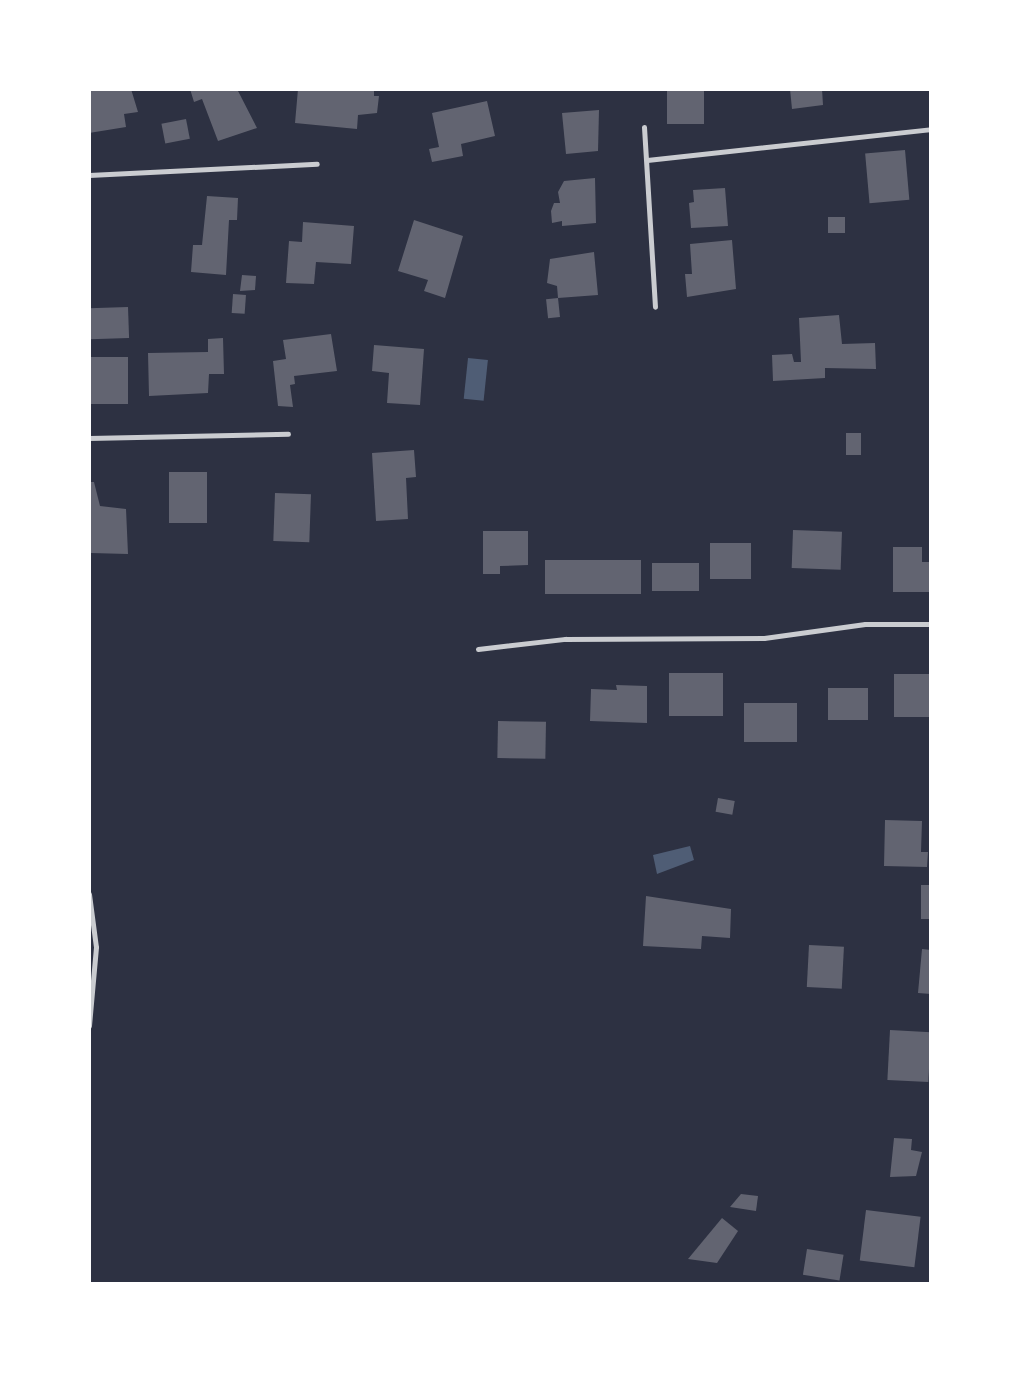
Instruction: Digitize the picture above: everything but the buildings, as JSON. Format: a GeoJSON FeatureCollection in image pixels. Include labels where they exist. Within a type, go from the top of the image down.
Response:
{"type":"FeatureCollection","features":[{"type":"Feature","properties":{"kind":"lane"},"geometry":{"type":"LineString","coordinates":[[644,127],[655,307]]}},
{"type":"Feature","properties":{"kind":"lane"},"geometry":{"type":"LineString","coordinates":[[647,160],[931,129]]}},
{"type":"Feature","properties":{"kind":"lane"},"geometry":{"type":"LineString","coordinates":[[89,175],[317,164]]}},
{"type":"Feature","properties":{"kind":"lane"},"geometry":{"type":"LineString","coordinates":[[89,439],[288,434]]}},
{"type":"Feature","properties":{"kind":"lane"},"geometry":{"type":"LineString","coordinates":[[478,649],[565,639],[764,638],[866,624],[931,624]]}},
{"type":"Feature","properties":{"kind":"lane"},"geometry":{"type":"LineString","coordinates":[[89,894],[93,946],[89,1026]]}},
{"type":"Feature","properties":{"kind":"water"},"geometry":{"type":"Polygon","coordinates":[[[468,358],[488,360],[484,401],[464,399],[468,358]]]}},
{"type":"Feature","properties":{"kind":"water"},"geometry":{"type":"Polygon","coordinates":[[[690,846],[694,860],[657,874],[653,855],[690,846]]]}}]}
